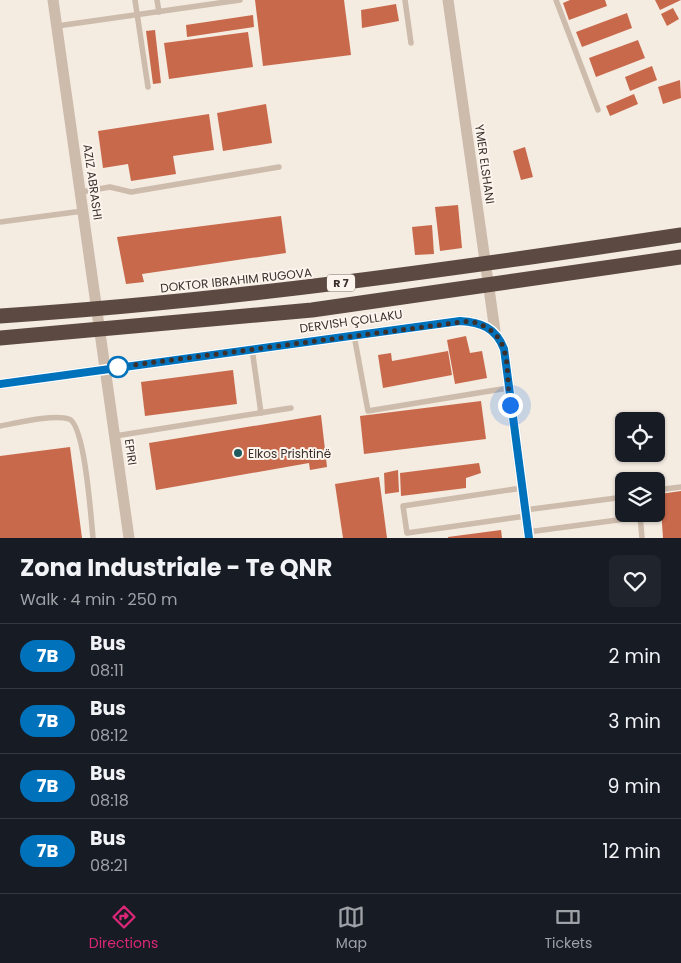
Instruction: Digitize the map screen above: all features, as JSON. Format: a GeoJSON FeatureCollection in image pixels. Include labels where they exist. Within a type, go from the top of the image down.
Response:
{"type":"FeatureCollection","features":[{"type":"Feature","properties":{"kind":"highway","name":"DOKTOR IBRAHIM RUGOVA"},"geometry":{"type":"LineString","coordinates":[[0,316],[66,312],[310,288],[681,235]]}},
{"type":"Feature","properties":{"kind":"highway","name":"R 7"},"geometry":{"type":"LineString","coordinates":[[0,338],[312,310],[681,257]]}},
{"type":"Feature","properties":{"kind":"street","name":"AZIZ ABRASHI"},"geometry":{"type":"LineString","coordinates":[[53,0],[106,369]]}},
{"type":"Feature","properties":{"kind":"street","name":"YMER ELSHANI"},"geometry":{"type":"LineString","coordinates":[[448,0],[495,331]]}},
{"type":"Feature","properties":{"kind":"street","name":"DERVISH ÇOLLAKU"},"geometry":{"type":"LineString","coordinates":[[0,384],[460,321],[478,323],[495,331]]}},
{"type":"Feature","properties":{"kind":"street"},"geometry":{"type":"LineString","coordinates":[[495,331],[504,349],[529,535]]}},
{"type":"Feature","properties":{"kind":"street","name":"EPIRI"},"geometry":{"type":"LineString","coordinates":[[106,369],[129,538]]}},
{"type":"Feature","properties":{"kind":"lane"},"geometry":{"type":"LineString","coordinates":[[135,0],[148,87]]}},
{"type":"Feature","properties":{"kind":"lane"},"geometry":{"type":"LineString","coordinates":[[157,0],[159,12]]}},
{"type":"Feature","properties":{"kind":"lane"},"geometry":{"type":"LineString","coordinates":[[57,26],[240,0]]}},
{"type":"Feature","properties":{"kind":"lane"},"geometry":{"type":"LineString","coordinates":[[405,0],[411,43]]}},
{"type":"Feature","properties":{"kind":"lane"},"geometry":{"type":"LineString","coordinates":[[556,0],[598,110]]}},
{"type":"Feature","properties":{"kind":"lane"},"geometry":{"type":"LineString","coordinates":[[81,192],[110,187],[131,192],[279,167]]}},
{"type":"Feature","properties":{"kind":"lane"},"geometry":{"type":"LineString","coordinates":[[0,222],[83,210]]}},
{"type":"Feature","properties":{"kind":"lane"},"geometry":{"type":"LineString","coordinates":[[354,335],[368,411],[508,388]]}},
{"type":"Feature","properties":{"kind":"lane"},"geometry":{"type":"LineString","coordinates":[[252,349],[261,412]]}},
{"type":"Feature","properties":{"kind":"lane"},"geometry":{"type":"LineString","coordinates":[[115,436],[291,408]]}},
{"type":"Feature","properties":{"kind":"lane"},"geometry":{"type":"LineString","coordinates":[[0,426],[56,418],[72,420],[76,425],[82,445],[93,538]]}},
{"type":"Feature","properties":{"kind":"lane"},"geometry":{"type":"LineString","coordinates":[[665,489],[681,487]]}},
{"type":"Feature","properties":{"kind":"lane"},"geometry":{"type":"LineString","coordinates":[[522,488],[403,506],[408,533],[615,498]]}},
{"type":"Feature","properties":{"kind":"lane"},"geometry":{"type":"LineString","coordinates":[[529,535],[615,520]]}},
{"type":"Feature","properties":{"kind":"lane"},"geometry":{"type":"LineString","coordinates":[[641,522],[642,538]]}},
{"type":"Feature","properties":{"kind":"building"},"geometry":{"type":"Polygon","coordinates":[[[255,0],[344,0],[351,55],[263,66],[255,0]]]}},
{"type":"Feature","properties":{"kind":"building"},"geometry":{"type":"Polygon","coordinates":[[[570,0],[605,0],[607,6],[569,20],[563,3],[570,0]]]}},
{"type":"Feature","properties":{"kind":"building"},"geometry":{"type":"Polygon","coordinates":[[[655,0],[681,0],[660,10],[655,0]]]}},
{"type":"Feature","properties":{"kind":"building"},"geometry":{"type":"Polygon","coordinates":[[[396,4],[399,21],[362,28],[361,10],[396,4]]]}},
{"type":"Feature","properties":{"kind":"building"},"geometry":{"type":"Polygon","coordinates":[[[673,8],[679,19],[667,26],[661,14],[673,8]]]}},
{"type":"Feature","properties":{"kind":"building"},"geometry":{"type":"Polygon","coordinates":[[[627,13],[632,28],[582,47],[576,32],[627,13]]]}},
{"type":"Feature","properties":{"kind":"building"},"geometry":{"type":"Polygon","coordinates":[[[253,15],[254,27],[187,37],[186,25],[253,15]]]}},
{"type":"Feature","properties":{"kind":"building"},"geometry":{"type":"Polygon","coordinates":[[[155,30],[161,83],[153,84],[146,31],[155,30]]]}},
{"type":"Feature","properties":{"kind":"building"},"geometry":{"type":"Polygon","coordinates":[[[248,32],[253,67],[169,79],[164,43],[248,32]]]}},
{"type":"Feature","properties":{"kind":"building"},"geometry":{"type":"Polygon","coordinates":[[[638,40],[645,58],[596,77],[589,58],[638,40]]]}},
{"type":"Feature","properties":{"kind":"building"},"geometry":{"type":"Polygon","coordinates":[[[652,66],[657,80],[630,91],[625,77],[652,66]]]}},
{"type":"Feature","properties":{"kind":"building"},"geometry":{"type":"Polygon","coordinates":[[[680,80],[681,98],[663,104],[658,87],[680,80]]]}},
{"type":"Feature","properties":{"kind":"building"},"geometry":{"type":"Polygon","coordinates":[[[634,94],[638,104],[610,116],[606,106],[634,94]]]}},
{"type":"Feature","properties":{"kind":"building"},"geometry":{"type":"Polygon","coordinates":[[[266,104],[272,143],[223,151],[217,113],[266,104]]]}},
{"type":"Feature","properties":{"kind":"building"},"geometry":{"type":"Polygon","coordinates":[[[209,114],[214,150],[173,156],[176,174],[131,181],[128,164],[103,168],[98,131],[209,114]]]}},
{"type":"Feature","properties":{"kind":"building"},"geometry":{"type":"Polygon","coordinates":[[[525,147],[533,177],[521,180],[513,151],[525,147]]]}},
{"type":"Feature","properties":{"kind":"building"},"geometry":{"type":"Polygon","coordinates":[[[458,205],[462,248],[440,251],[435,207],[458,205]]]}},
{"type":"Feature","properties":{"kind":"building"},"geometry":{"type":"Polygon","coordinates":[[[281,216],[286,253],[142,274],[144,282],[126,284],[117,237],[281,216]]]}},
{"type":"Feature","properties":{"kind":"building"},"geometry":{"type":"Polygon","coordinates":[[[432,225],[434,254],[415,255],[412,227],[432,225]]]}},
{"type":"Feature","properties":{"kind":"building"},"geometry":{"type":"Polygon","coordinates":[[[466,336],[470,353],[482,351],[487,378],[455,384],[447,340],[466,336]]]}},
{"type":"Feature","properties":{"kind":"building"},"geometry":{"type":"Polygon","coordinates":[[[448,351],[452,375],[383,388],[378,355],[391,353],[392,361],[448,351]]]}},
{"type":"Feature","properties":{"kind":"building"},"geometry":{"type":"Polygon","coordinates":[[[233,370],[237,404],[145,416],[141,382],[233,370]]]}},
{"type":"Feature","properties":{"kind":"building"},"geometry":{"type":"Polygon","coordinates":[[[481,401],[486,439],[364,454],[360,416],[481,401]]]}},
{"type":"Feature","properties":{"kind":"building","name":"Elkos Prishtinë"},"geometry":{"type":"Polygon","coordinates":[[[321,415],[327,467],[310,470],[309,463],[156,490],[149,443],[321,415]]]}},
{"type":"Feature","properties":{"kind":"building"},"geometry":{"type":"Polygon","coordinates":[[[70,447],[82,538],[0,538],[0,456],[70,447]]]}},
{"type":"Feature","properties":{"kind":"building"},"geometry":{"type":"Polygon","coordinates":[[[479,463],[481,473],[466,478],[466,488],[401,496],[400,473],[479,463]]]}},
{"type":"Feature","properties":{"kind":"building"},"geometry":{"type":"Polygon","coordinates":[[[398,470],[399,492],[385,494],[384,473],[398,470]]]}},
{"type":"Feature","properties":{"kind":"building"},"geometry":{"type":"Polygon","coordinates":[[[379,477],[387,538],[343,538],[335,484],[379,477]]]}},
{"type":"Feature","properties":{"kind":"building"},"geometry":{"type":"Polygon","coordinates":[[[681,491],[681,538],[663,538],[662,522],[665,522],[665,493],[681,491]]]}},
{"type":"Feature","properties":{"kind":"building"},"geometry":{"type":"Polygon","coordinates":[[[501,530],[502,538],[448,538],[448,537],[501,530]]]}},
{"type":"Feature","properties":{"kind":"bus line","name":"7B"},"geometry":{"type":"LineString","coordinates":[[0,384],[460,321],[478,323],[495,331],[504,349],[529,538]]}},
{"type":"Feature","properties":{"kind":"place","name":"Elkos Prishtinë"},"geometry":{"type":"Point","coordinates":[238,453]}},
{"type":"Feature","properties":{"kind":"route"},"geometry":{"type":"LineString","coordinates":[[118,367],[469,321],[487,326],[495,331],[500,339],[506,359],[510,405]]}}]}
